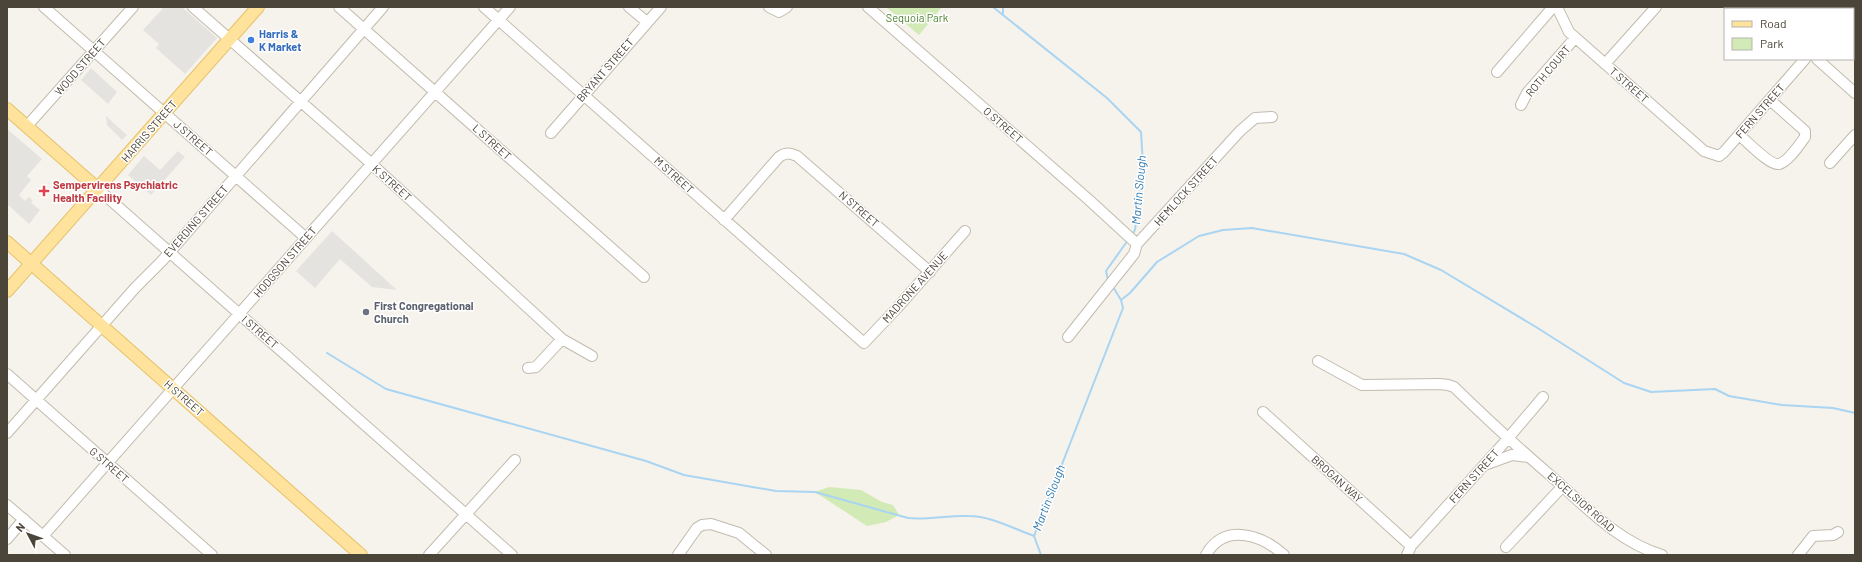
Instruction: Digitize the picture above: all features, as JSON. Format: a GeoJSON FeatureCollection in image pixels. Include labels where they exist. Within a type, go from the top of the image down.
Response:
{"type":"FeatureCollection","features":[{"type":"Feature","properties":{"kind":"main road","name":"HARRIS STREET"},"geometry":{"type":"LineString","coordinates":[[7,291],[258,7]]}},
{"type":"Feature","properties":{"kind":"main road","name":"I STREET"},"geometry":{"type":"LineString","coordinates":[[7,108],[98,189]]}},
{"type":"Feature","properties":{"kind":"main road"},"geometry":{"type":"LineString","coordinates":[[74,168],[76,174],[88,187],[89,191],[83,206]]}},
{"type":"Feature","properties":{"kind":"main road","name":"H STREET"},"geometry":{"type":"LineString","coordinates":[[7,242],[361,555]]}},
{"type":"Feature","properties":{"kind":"street","name":"J STREET"},"geometry":{"type":"LineString","coordinates":[[44,7],[306,238]]}},
{"type":"Feature","properties":{"kind":"street","name":"WOOD STREET"},"geometry":{"type":"LineString","coordinates":[[28,126],[133,7]]}},
{"type":"Feature","properties":{"kind":"street","name":"K STREET"},"geometry":{"type":"LineString","coordinates":[[193,7],[371,164],[562,339],[592,356]]}},
{"type":"Feature","properties":{"kind":"street","name":"L STREET"},"geometry":{"type":"LineString","coordinates":[[339,7],[644,277]]}},
{"type":"Feature","properties":{"kind":"street","name":"EVERDING STREET"},"geometry":{"type":"LineString","coordinates":[[7,433],[101,326],[169,252],[383,7]]}},
{"type":"Feature","properties":{"kind":"street","name":"M STREET"},"geometry":{"type":"LineString","coordinates":[[484,7],[864,343]]}},
{"type":"Feature","properties":{"kind":"street","name":"HODGSON STREET"},"geometry":{"type":"LineString","coordinates":[[43,536],[510,7]]}},
{"type":"Feature","properties":{"kind":"street"},"geometry":{"type":"LineString","coordinates":[[629,7],[647,22]]}},
{"type":"Feature","properties":{"kind":"street","name":"BRYANT STREET"},"geometry":{"type":"LineString","coordinates":[[551,133],[583,94],[660,7]]}},
{"type":"Feature","properties":{"kind":"street"},"geometry":{"type":"LineString","coordinates":[[769,7],[779,12],[787,7]]}},
{"type":"Feature","properties":{"kind":"street","name":"O STREET"},"geometry":{"type":"LineString","coordinates":[[868,7],[1088,199],[1137,244]]}},
{"type":"Feature","properties":{"kind":"street"},"geometry":{"type":"LineString","coordinates":[[1497,72],[1553,7]]}},
{"type":"Feature","properties":{"kind":"street","name":"T STREET"},"geometry":{"type":"LineString","coordinates":[[1557,7],[1569,32],[1575,38],[1704,151],[1712,155]]}},
{"type":"Feature","properties":{"kind":"street"},"geometry":{"type":"LineString","coordinates":[[1605,64],[1656,7]]}},
{"type":"Feature","properties":{"kind":"street","name":"ROTH COURT"},"geometry":{"type":"LineString","coordinates":[[1521,105],[1527,93],[1575,38]]}},
{"type":"Feature","properties":{"kind":"street","name":"FERN STREET"},"geometry":{"type":"LineString","coordinates":[[1712,155],[1719,156],[1724,152],[1804,60]]}},
{"type":"Feature","properties":{"kind":"street"},"geometry":{"type":"LineString","coordinates":[[1818,60],[1855,93]]}},
{"type":"Feature","properties":{"kind":"street"},"geometry":{"type":"LineString","coordinates":[[1739,134],[1769,161],[1777,165],[1781,164],[1796,150],[1805,137],[1805,130],[1770,100]]}},
{"type":"Feature","properties":{"kind":"street","name":"HEMLOCK STREET"},"geometry":{"type":"LineString","coordinates":[[1068,337],[1134,254],[1137,244],[1240,131],[1256,118],[1272,116]]}},
{"type":"Feature","properties":{"kind":"street"},"geometry":{"type":"LineString","coordinates":[[1830,163],[1855,135]]}},
{"type":"Feature","properties":{"kind":"street","name":"N STREET"},"geometry":{"type":"LineString","coordinates":[[724,220],[784,153],[797,156],[930,272]]}},
{"type":"Feature","properties":{"kind":"street","name":"I STREET"},"geometry":{"type":"LineString","coordinates":[[98,189],[512,555]]}},
{"type":"Feature","properties":{"kind":"street","name":"MADRONE AVENUE"},"geometry":{"type":"LineString","coordinates":[[864,343],[930,272],[965,231]]}},
{"type":"Feature","properties":{"kind":"street"},"geometry":{"type":"LineString","coordinates":[[528,368],[536,367],[562,339]]}},
{"type":"Feature","properties":{"kind":"street","name":"EXCELSIOR ROAD"},"geometry":{"type":"LineString","coordinates":[[1318,361],[1362,385],[1448,385],[1454,387],[1562,487],[1616,532],[1639,546],[1662,555]]}},
{"type":"Feature","properties":{"kind":"street","name":"G STREET"},"geometry":{"type":"LineString","coordinates":[[7,374],[212,555]]}},
{"type":"Feature","properties":{"kind":"street","name":"FERN STREET"},"geometry":{"type":"LineString","coordinates":[[1409,551],[1543,397]]}},
{"type":"Feature","properties":{"kind":"street","name":"BROGAN WAY"},"geometry":{"type":"LineString","coordinates":[[1263,412],[1409,551]]}},
{"type":"Feature","properties":{"kind":"street"},"geometry":{"type":"LineString","coordinates":[[1483,466],[1512,455],[1529,457]]}},
{"type":"Feature","properties":{"kind":"street"},"geometry":{"type":"LineString","coordinates":[[429,555],[515,460]]}},
{"type":"Feature","properties":{"kind":"street"},"geometry":{"type":"LineString","coordinates":[[1506,547],[1562,487]]}},
{"type":"Feature","properties":{"kind":"street"},"geometry":{"type":"LineString","coordinates":[[7,505],[65,555]]}},
{"type":"Feature","properties":{"kind":"street"},"geometry":{"type":"LineString","coordinates":[[7,539],[24,519]]}},
{"type":"Feature","properties":{"kind":"street"},"geometry":{"type":"LineString","coordinates":[[678,555],[696,528],[702,525],[711,524],[739,533],[766,555]]}},
{"type":"Feature","properties":{"kind":"street"},"geometry":{"type":"LineString","coordinates":[[1798,555],[1813,536],[1833,535],[1838,532]]}},
{"type":"Feature","properties":{"kind":"street"},"geometry":{"type":"LineString","coordinates":[[1206,555],[1219,540],[1230,534],[1239,534],[1270,544],[1284,555]]}},
{"type":"Feature","properties":{"kind":"green space","name":"Sequoia Park"},"geometry":{"type":"Polygon","coordinates":[[[886,7],[942,7],[919,35],[886,7]]]}},
{"type":"Feature","properties":{"kind":"green space"},"geometry":{"type":"Polygon","coordinates":[[[829,487],[861,490],[882,502],[893,505],[899,515],[886,522],[867,526],[815,492],[829,487]]]}},
{"type":"Feature","properties":{"kind":"shaded area"},"geometry":{"type":"Polygon","coordinates":[[[164,7],[182,7],[217,38],[185,74],[156,48],[159,44],[143,30],[164,7]]]}},
{"type":"Feature","properties":{"kind":"shaded area"},"geometry":{"type":"Polygon","coordinates":[[[91,68],[117,92],[108,104],[81,80],[91,68]]]}},
{"type":"Feature","properties":{"kind":"shaded area"},"geometry":{"type":"Polygon","coordinates":[[[106,116],[127,135],[122,140],[107,125],[106,116]]]}},
{"type":"Feature","properties":{"kind":"shaded area"},"geometry":{"type":"Polygon","coordinates":[[[7,129],[42,159],[27,176],[31,180],[19,195],[25,201],[29,197],[33,201],[31,203],[40,210],[29,224],[7,204],[7,129]]]}},
{"type":"Feature","properties":{"kind":"shaded area"},"geometry":{"type":"Polygon","coordinates":[[[178,151],[185,157],[151,195],[128,175],[144,156],[160,170],[178,151]]]}},
{"type":"Feature","properties":{"kind":"shaded area"},"geometry":{"type":"Polygon","coordinates":[[[332,231],[397,290],[372,287],[340,259],[315,288],[296,271],[332,231]]]}},
{"type":"Feature","properties":{"kind":"waterway","name":"Martin Slough"},"geometry":{"type":"LineString","coordinates":[[993,7],[1107,98],[1141,132],[1143,165],[1135,230],[1132,235]]}},
{"type":"Feature","properties":{"kind":"waterway","name":"Martin Slough"},"geometry":{"type":"LineString","coordinates":[[1003,7],[1003,15]]}},
{"type":"Feature","properties":{"kind":"waterway"},"geometry":{"type":"LineString","coordinates":[[1121,300],[1130,293],[1157,262],[1199,236],[1223,230],[1252,228],[1404,254],[1441,270],[1536,327],[1624,383],[1651,392],[1715,389],[1729,396],[1782,405],[1833,408],[1855,413]]}},
{"type":"Feature","properties":{"kind":"waterway","name":"Martin Slough"},"geometry":{"type":"LineString","coordinates":[[1108,280],[1106,271],[1128,240]]}},
{"type":"Feature","properties":{"kind":"waterway","name":"Martin Slough"},"geometry":{"type":"LineString","coordinates":[[1041,555],[1034,536],[1123,308],[1121,300],[1113,287]]}},
{"type":"Feature","properties":{"kind":"waterway"},"geometry":{"type":"LineString","coordinates":[[327,353],[386,389],[646,461],[684,475],[776,491],[815,492],[908,518],[961,516],[986,518],[1034,536]]}},
{"type":"Feature","properties":{"kind":"place","name":"Harris & K Market"},"geometry":{"type":"Point","coordinates":[251,40]}},
{"type":"Feature","properties":{"kind":"place","name":"Sempervirens Psychiatric Health Facility"},"geometry":{"type":"Point","coordinates":[44,191]}},
{"type":"Feature","properties":{"kind":"place","name":"First Congregational Church"},"geometry":{"type":"Point","coordinates":[366,312]}}]}
